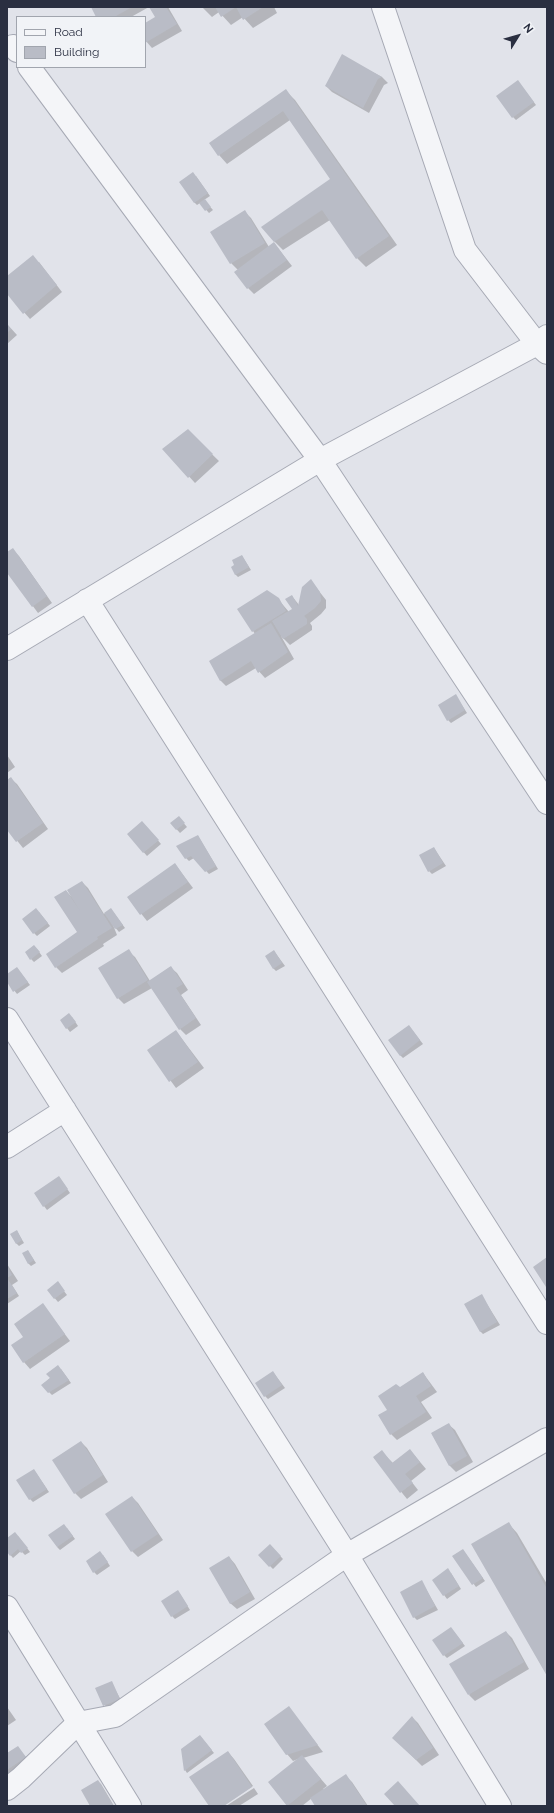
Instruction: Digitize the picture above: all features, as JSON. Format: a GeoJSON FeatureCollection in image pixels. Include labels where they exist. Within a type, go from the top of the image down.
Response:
{"type":"FeatureCollection","features":[{"type":"Feature","properties":{"kind":"street"},"geometry":{"type":"LineString","coordinates":[[7,649],[320,460],[544,344],[465,250],[383,7]]}},
{"type":"Feature","properties":{"kind":"street"},"geometry":{"type":"LineString","coordinates":[[30,68],[320,460],[547,802]]}},
{"type":"Feature","properties":{"kind":"street"},"geometry":{"type":"LineString","coordinates":[[87,600],[547,1323]]}},
{"type":"Feature","properties":{"kind":"street"},"geometry":{"type":"LineString","coordinates":[[7,1019],[348,1555],[500,1806]]}},
{"type":"Feature","properties":{"kind":"street"},"geometry":{"type":"LineString","coordinates":[[7,1147],[64,1110]]}},
{"type":"Feature","properties":{"kind":"street"},"geometry":{"type":"LineString","coordinates":[[7,1789],[78,1724],[115,1716],[348,1555],[547,1439]]}},
{"type":"Feature","properties":{"kind":"street"},"geometry":{"type":"LineString","coordinates":[[7,1607],[130,1806]]}},
{"type":"Feature","properties":{"kind":"building"},"geometry":{"type":"Polygon","coordinates":[[[91,7],[132,7],[116,16],[96,16],[91,7]]]}},
{"type":"Feature","properties":{"kind":"building"},"geometry":{"type":"Polygon","coordinates":[[[149,7],[166,7],[177,24],[146,42],[146,22],[155,17],[149,7]]]}},
{"type":"Feature","properties":{"kind":"building"},"geometry":{"type":"Polygon","coordinates":[[[215,7],[236,7],[221,17],[215,7]]]}},
{"type":"Feature","properties":{"kind":"building"},"geometry":{"type":"Polygon","coordinates":[[[236,7],[263,7],[243,20],[236,7]]]}},
{"type":"Feature","properties":{"kind":"building"},"geometry":{"type":"Polygon","coordinates":[[[342,54],[382,77],[378,79],[363,108],[325,86],[342,54]]]}},
{"type":"Feature","properties":{"kind":"building"},"geometry":{"type":"Polygon","coordinates":[[[518,80],[534,102],[512,118],[496,96],[518,80]]]}},
{"type":"Feature","properties":{"kind":"building"},"geometry":{"type":"Polygon","coordinates":[[[286,89],[389,236],[356,259],[322,210],[274,242],[261,227],[330,179],[283,111],[218,156],[209,143],[286,89]]]}},
{"type":"Feature","properties":{"kind":"building"},"geometry":{"type":"Polygon","coordinates":[[[193,172],[208,193],[194,203],[179,182],[193,172]]]}},
{"type":"Feature","properties":{"kind":"building"},"geometry":{"type":"Polygon","coordinates":[[[205,199],[211,207],[205,211],[199,203],[205,199]]]}},
{"type":"Feature","properties":{"kind":"building"},"geometry":{"type":"Polygon","coordinates":[[[245,210],[265,243],[230,264],[210,232],[245,210]]]}},
{"type":"Feature","properties":{"kind":"building"},"geometry":{"type":"Polygon","coordinates":[[[274,242],[287,260],[247,289],[234,272],[274,242]]]}},
{"type":"Feature","properties":{"kind":"building"},"geometry":{"type":"Polygon","coordinates":[[[33,255],[57,285],[23,314],[7,294],[7,276],[33,255]]]}},
{"type":"Feature","properties":{"kind":"building"},"geometry":{"type":"Polygon","coordinates":[[[7,324],[11,329],[7,333],[7,324]]]}},
{"type":"Feature","properties":{"kind":"building"},"geometry":{"type":"Polygon","coordinates":[[[188,429],[213,454],[188,478],[162,449],[188,429]]]}},
{"type":"Feature","properties":{"kind":"building"},"geometry":{"type":"Polygon","coordinates":[[[13,548],[47,596],[32,607],[7,573],[7,552],[13,548]]]}},
{"type":"Feature","properties":{"kind":"building"},"geometry":{"type":"Polygon","coordinates":[[[242,555],[249,567],[235,575],[231,567],[234,565],[232,560],[242,555]]]}},
{"type":"Feature","properties":{"kind":"building"},"geometry":{"type":"Polygon","coordinates":[[[311,579],[320,592],[321,601],[315,608],[304,616],[307,619],[307,624],[283,639],[272,621],[292,609],[285,599],[292,595],[298,606],[302,587],[311,579]]]}},
{"type":"Feature","properties":{"kind":"building"},"geometry":{"type":"Polygon","coordinates":[[[267,590],[279,598],[286,611],[252,632],[237,609],[267,590]]]}},
{"type":"Feature","properties":{"kind":"building"},"geometry":{"type":"Polygon","coordinates":[[[271,623],[288,652],[258,673],[251,661],[220,681],[209,661],[271,623]]]}},
{"type":"Feature","properties":{"kind":"building"},"geometry":{"type":"Polygon","coordinates":[[[456,694],[465,710],[447,721],[438,705],[456,694]]]}},
{"type":"Feature","properties":{"kind":"building"},"geometry":{"type":"Polygon","coordinates":[[[11,777],[43,823],[16,842],[7,830],[7,780],[11,777]]]}},
{"type":"Feature","properties":{"kind":"building"},"geometry":{"type":"Polygon","coordinates":[[[179,816],[185,823],[176,830],[170,823],[179,816]]]}},
{"type":"Feature","properties":{"kind":"building"},"geometry":{"type":"Polygon","coordinates":[[[142,821],[159,840],[143,853],[127,834],[142,821]]]}},
{"type":"Feature","properties":{"kind":"building"},"geometry":{"type":"Polygon","coordinates":[[[198,835],[216,866],[205,872],[191,856],[185,859],[176,846],[198,835]]]}},
{"type":"Feature","properties":{"kind":"building"},"geometry":{"type":"Polygon","coordinates":[[[434,847],[443,863],[428,872],[419,855],[434,847]]]}},
{"type":"Feature","properties":{"kind":"building"},"geometry":{"type":"Polygon","coordinates":[[[175,863],[188,882],[140,915],[127,897],[175,863]]]}},
{"type":"Feature","properties":{"kind":"building"},"geometry":{"type":"Polygon","coordinates":[[[82,881],[112,928],[97,937],[98,939],[55,968],[46,954],[77,932],[54,897],[66,890],[80,911],[67,890],[82,881]]]}},
{"type":"Feature","properties":{"kind":"building"},"geometry":{"type":"Polygon","coordinates":[[[36,908],[48,923],[33,934],[22,919],[36,908]]]}},
{"type":"Feature","properties":{"kind":"building"},"geometry":{"type":"Polygon","coordinates":[[[111,908],[123,925],[115,929],[104,913],[111,908]]]}},
{"type":"Feature","properties":{"kind":"building"},"geometry":{"type":"Polygon","coordinates":[[[34,945],[40,952],[30,960],[25,952],[34,945]]]}},
{"type":"Feature","properties":{"kind":"building"},"geometry":{"type":"Polygon","coordinates":[[[129,949],[148,980],[117,999],[98,968],[129,949]]]}},
{"type":"Feature","properties":{"kind":"building"},"geometry":{"type":"Polygon","coordinates":[[[274,950],[282,963],[273,969],[265,956],[274,950]]]}},
{"type":"Feature","properties":{"kind":"building"},"geometry":{"type":"Polygon","coordinates":[[[171,966],[183,984],[176,988],[196,1018],[179,1030],[147,982],[171,966]]]}},
{"type":"Feature","properties":{"kind":"building"},"geometry":{"type":"Polygon","coordinates":[[[17,967],[28,982],[13,992],[7,982],[7,974],[17,967]]]}},
{"type":"Feature","properties":{"kind":"building"},"geometry":{"type":"Polygon","coordinates":[[[69,1013],[76,1022],[66,1029],[60,1020],[69,1013]]]}},
{"type":"Feature","properties":{"kind":"building"},"geometry":{"type":"Polygon","coordinates":[[[409,1025],[420,1040],[400,1056],[388,1040],[409,1025]]]}},
{"type":"Feature","properties":{"kind":"building"},"geometry":{"type":"Polygon","coordinates":[[[176,1030],[198,1062],[169,1082],[147,1050],[176,1030]]]}},
{"type":"Feature","properties":{"kind":"building"},"geometry":{"type":"Polygon","coordinates":[[[59,1176],[68,1189],[43,1207],[34,1193],[59,1176]]]}},
{"type":"Feature","properties":{"kind":"building"},"geometry":{"type":"Polygon","coordinates":[[[17,1230],[22,1240],[16,1244],[10,1234],[17,1230]]]}},
{"type":"Feature","properties":{"kind":"building"},"geometry":{"type":"Polygon","coordinates":[[[28,1250],[34,1260],[28,1264],[22,1253],[28,1250]]]}},
{"type":"Feature","properties":{"kind":"building"},"geometry":{"type":"Polygon","coordinates":[[[547,1257],[547,1286],[546,1287],[533,1267],[547,1257]]]}},
{"type":"Feature","properties":{"kind":"building"},"geometry":{"type":"Polygon","coordinates":[[[7,1266],[12,1275],[7,1278],[7,1266]]]}},
{"type":"Feature","properties":{"kind":"building"},"geometry":{"type":"Polygon","coordinates":[[[7,1278],[17,1293],[7,1299],[7,1278]]]}},
{"type":"Feature","properties":{"kind":"building"},"geometry":{"type":"Polygon","coordinates":[[[58,1281],[65,1291],[54,1299],[47,1290],[58,1281]]]}},
{"type":"Feature","properties":{"kind":"building"},"geometry":{"type":"Polygon","coordinates":[[[482,1294],[497,1322],[480,1332],[464,1304],[482,1294]]]}},
{"type":"Feature","properties":{"kind":"building"},"geometry":{"type":"Polygon","coordinates":[[[43,1303],[65,1334],[23,1363],[11,1345],[23,1337],[14,1324],[43,1303]]]}},
{"type":"Feature","properties":{"kind":"building"},"geometry":{"type":"Polygon","coordinates":[[[58,1365],[69,1380],[48,1393],[41,1385],[50,1378],[46,1374],[58,1365]]]}},
{"type":"Feature","properties":{"kind":"building"},"geometry":{"type":"Polygon","coordinates":[[[273,1371],[282,1385],[264,1397],[255,1383],[273,1371]]]}},
{"type":"Feature","properties":{"kind":"building"},"geometry":{"type":"Polygon","coordinates":[[[423,1372],[431,1386],[416,1396],[426,1412],[390,1435],[378,1415],[387,1410],[378,1396],[396,1384],[400,1387],[423,1372]]]}},
{"type":"Feature","properties":{"kind":"building"},"geometry":{"type":"Polygon","coordinates":[[[449,1423],[467,1456],[449,1466],[431,1433],[449,1423]]]}},
{"type":"Feature","properties":{"kind":"building"},"geometry":{"type":"Polygon","coordinates":[[[81,1441],[103,1475],[74,1494],[52,1460],[81,1441]]]}},
{"type":"Feature","properties":{"kind":"building"},"geometry":{"type":"Polygon","coordinates":[[[410,1449],[420,1462],[405,1474],[413,1483],[400,1493],[373,1457],[382,1450],[392,1463],[410,1449]]]}},
{"type":"Feature","properties":{"kind":"building"},"geometry":{"type":"Polygon","coordinates":[[[34,1469],[47,1489],[29,1500],[16,1480],[34,1469]]]}},
{"type":"Feature","properties":{"kind":"building"},"geometry":{"type":"Polygon","coordinates":[[[132,1496],[158,1534],[131,1552],[105,1514],[132,1496]]]}},
{"type":"Feature","properties":{"kind":"building"},"geometry":{"type":"Polygon","coordinates":[[[509,1522],[547,1589],[547,1676],[471,1544],[509,1522]]]}},
{"type":"Feature","properties":{"kind":"building"},"geometry":{"type":"Polygon","coordinates":[[[64,1524],[73,1536],[57,1547],[48,1535],[64,1524]]]}},
{"type":"Feature","properties":{"kind":"building"},"geometry":{"type":"Polygon","coordinates":[[[15,1532],[28,1548],[21,1553],[18,1549],[10,1556],[7,1552],[7,1538],[15,1532]]]}},
{"type":"Feature","properties":{"kind":"building"},"geometry":{"type":"Polygon","coordinates":[[[270,1544],[281,1556],[269,1567],[258,1555],[270,1544]]]}},
{"type":"Feature","properties":{"kind":"building"},"geometry":{"type":"Polygon","coordinates":[[[463,1549],[483,1578],[472,1585],[452,1556],[463,1549]]]}},
{"type":"Feature","properties":{"kind":"building"},"geometry":{"type":"Polygon","coordinates":[[[100,1551],[108,1562],[93,1573],[86,1561],[100,1551]]]}},
{"type":"Feature","properties":{"kind":"building"},"geometry":{"type":"Polygon","coordinates":[[[229,1556],[250,1592],[230,1604],[209,1568],[229,1556]]]}},
{"type":"Feature","properties":{"kind":"building"},"geometry":{"type":"Polygon","coordinates":[[[448,1568],[459,1586],[443,1596],[432,1580],[448,1568]]]}},
{"type":"Feature","properties":{"kind":"building"},"geometry":{"type":"Polygon","coordinates":[[[422,1580],[435,1606],[413,1618],[400,1592],[422,1580]]]}},
{"type":"Feature","properties":{"kind":"building"},"geometry":{"type":"Polygon","coordinates":[[[178,1590],[188,1606],[171,1617],[161,1601],[178,1590]]]}},
{"type":"Feature","properties":{"kind":"building"},"geometry":{"type":"Polygon","coordinates":[[[451,1627],[463,1643],[443,1656],[432,1640],[451,1627]]]}},
{"type":"Feature","properties":{"kind":"building"},"geometry":{"type":"Polygon","coordinates":[[[506,1631],[524,1662],[468,1695],[449,1664],[506,1631]]]}},
{"type":"Feature","properties":{"kind":"building"},"geometry":{"type":"Polygon","coordinates":[[[112,1681],[120,1699],[103,1706],[95,1688],[112,1681]]]}},
{"type":"Feature","properties":{"kind":"building"},"geometry":{"type":"Polygon","coordinates":[[[289,1706],[318,1745],[286,1755],[264,1724],[289,1706]]]}},
{"type":"Feature","properties":{"kind":"building"},"geometry":{"type":"Polygon","coordinates":[[[412,1716],[433,1748],[416,1760],[392,1738],[412,1716]]]}},
{"type":"Feature","properties":{"kind":"building"},"geometry":{"type":"Polygon","coordinates":[[[200,1735],[212,1750],[184,1771],[181,1749],[200,1735]]]}},
{"type":"Feature","properties":{"kind":"building"},"geometry":{"type":"Polygon","coordinates":[[[18,1746],[26,1757],[7,1770],[7,1753],[18,1746]]]}},
{"type":"Feature","properties":{"kind":"building"},"geometry":{"type":"Polygon","coordinates":[[[228,1751],[252,1787],[224,1806],[209,1806],[189,1777],[228,1751]]]}},
{"type":"Feature","properties":{"kind":"building"},"geometry":{"type":"Polygon","coordinates":[[[302,1755],[321,1779],[287,1806],[268,1782],[302,1755]]]}},
{"type":"Feature","properties":{"kind":"building"},"geometry":{"type":"Polygon","coordinates":[[[346,1774],[367,1806],[315,1806],[310,1798],[346,1774]]]}},
{"type":"Feature","properties":{"kind":"building"},"geometry":{"type":"Polygon","coordinates":[[[98,1780],[113,1805],[90,1806],[81,1790],[98,1780]]]}},
{"type":"Feature","properties":{"kind":"building"},"geometry":{"type":"Polygon","coordinates":[[[398,1781],[420,1806],[395,1806],[384,1794],[398,1781]]]}}]}
